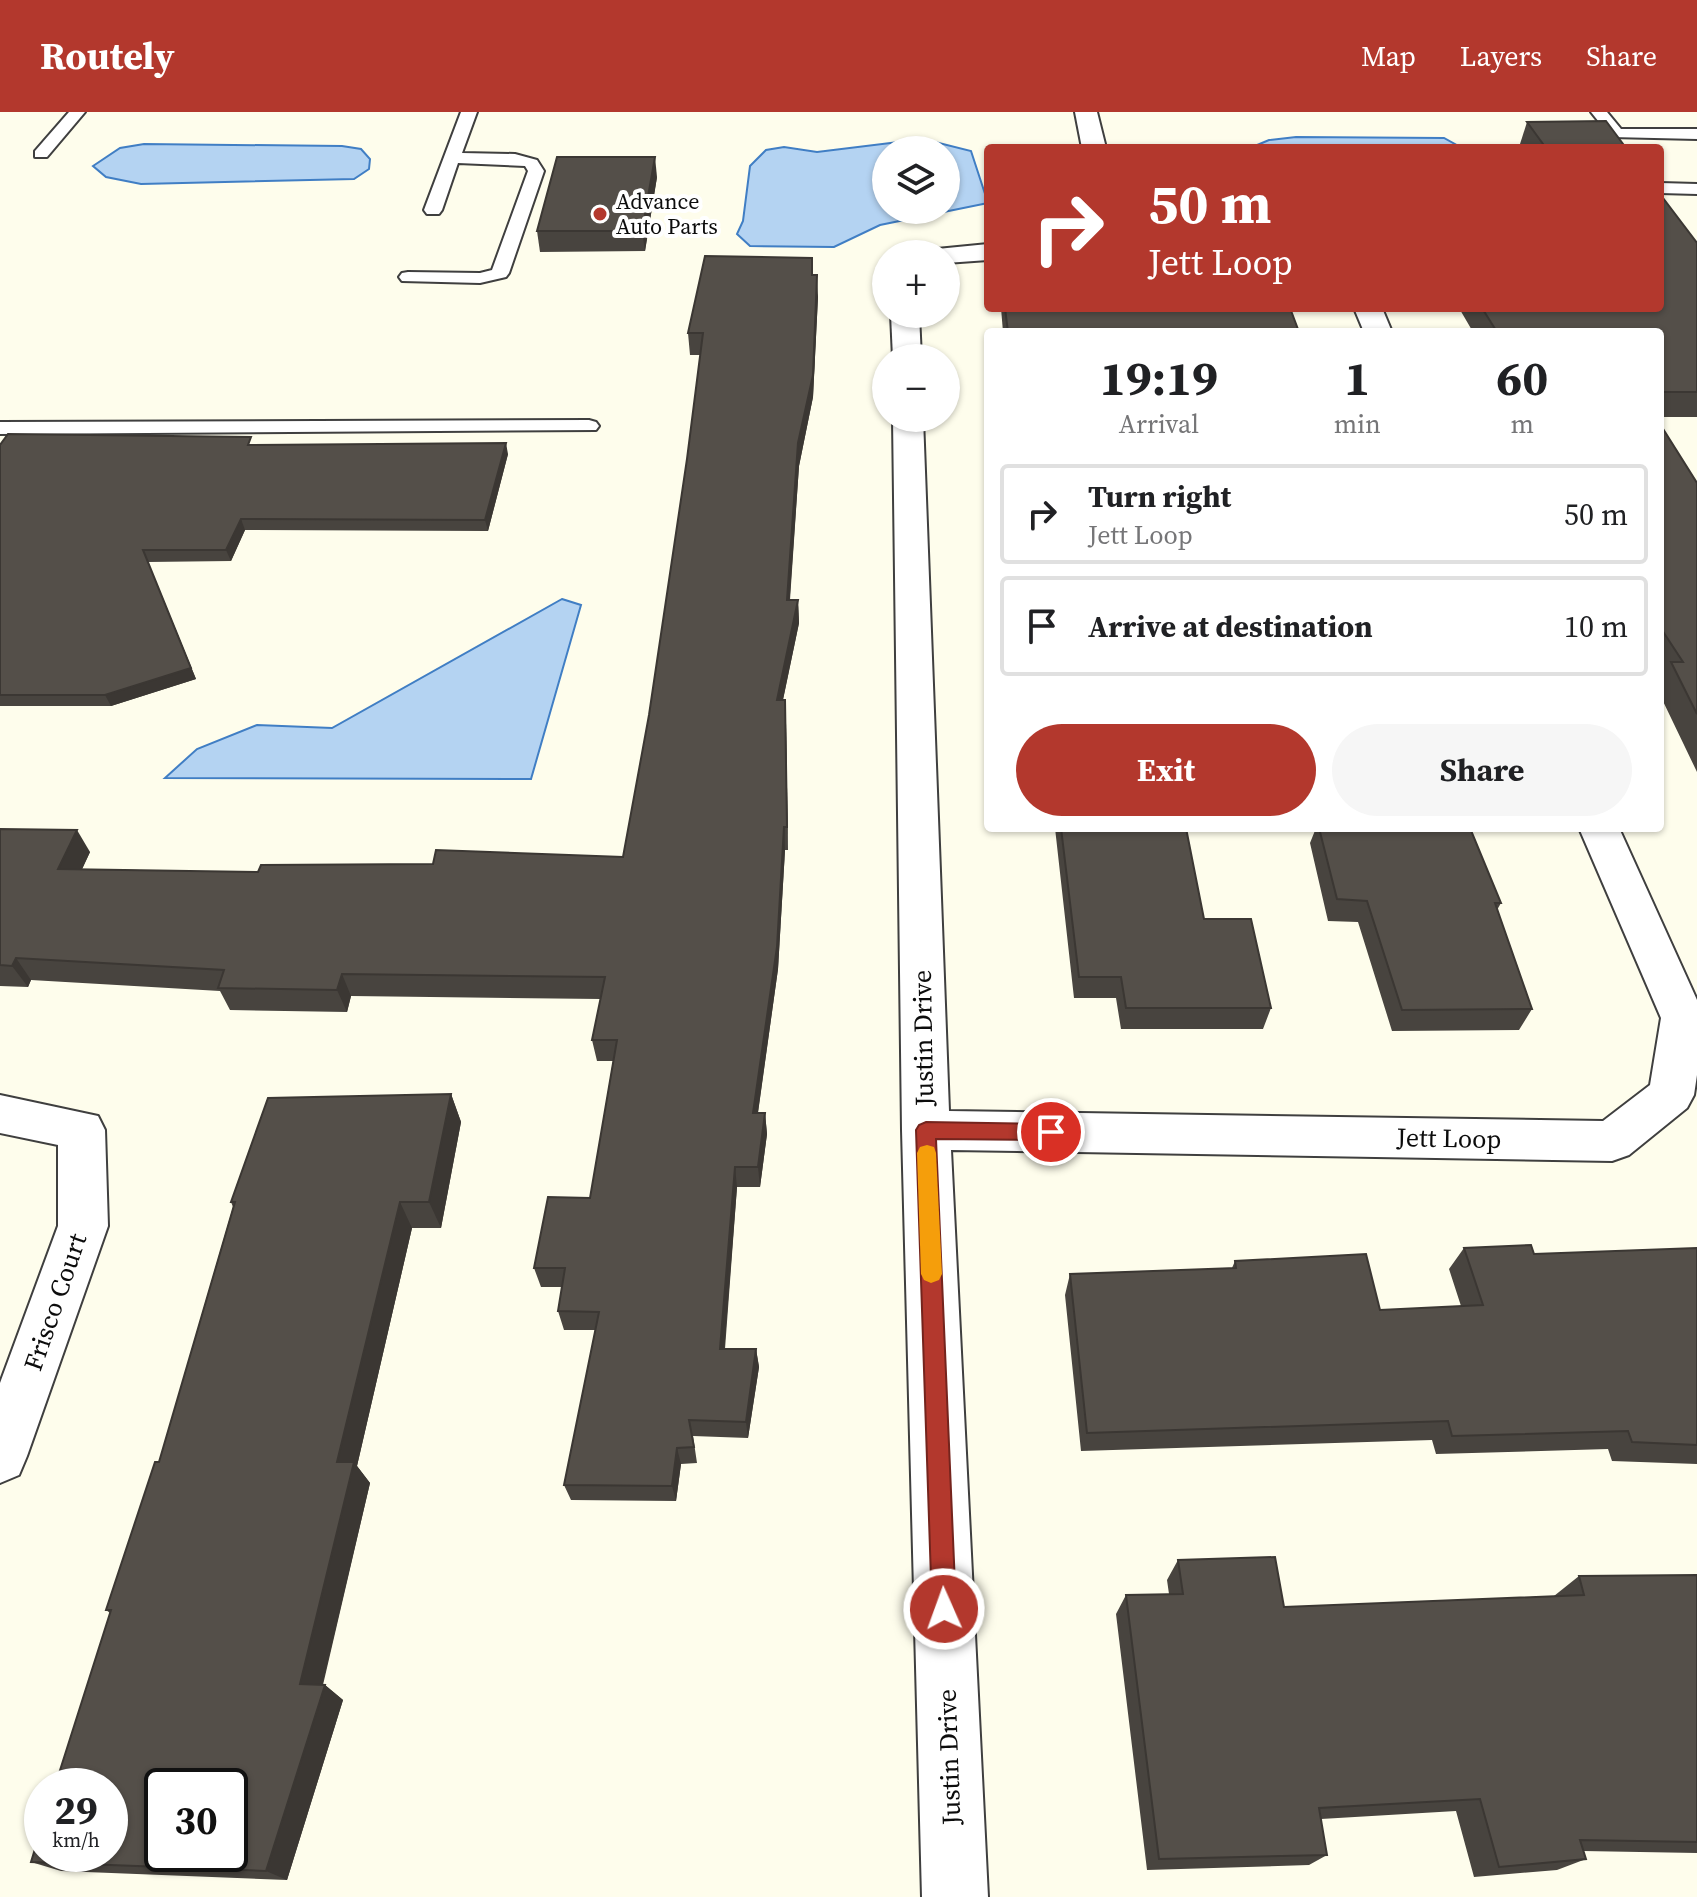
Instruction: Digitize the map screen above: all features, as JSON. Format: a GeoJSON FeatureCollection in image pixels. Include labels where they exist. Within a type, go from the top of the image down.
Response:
{"type":"FeatureCollection","features":[{"type":"Feature","properties":{"kind":"street"},"geometry":{"type":"LineString","coordinates":[[1086,112],[1093,144]]}},
{"type":"Feature","properties":{"kind":"street"},"geometry":{"type":"LineString","coordinates":[[960,254],[984,252]]}},
{"type":"Feature","properties":{"kind":"street","name":"Justin Drive"},"geometry":{"type":"LineString","coordinates":[[908,432],[926,1130],[955,1897]]}},
{"type":"Feature","properties":{"kind":"street","name":"Jett Loop"},"geometry":{"type":"LineString","coordinates":[[926,1130],[1612,1141],[1671,1095],[1683,1018],[1601,832]]}},
{"type":"Feature","properties":{"kind":"street","name":"Frisco Court"},"geometry":{"type":"LineString","coordinates":[[0,1114],[81,1130],[83,1226],[0,1456]]}},
{"type":"Feature","properties":{"kind":"lane"},"geometry":{"type":"LineString","coordinates":[[41,154],[77,112]]}},
{"type":"Feature","properties":{"kind":"lane"},"geometry":{"type":"LineString","coordinates":[[433,210],[469,112]]}},
{"type":"Feature","properties":{"kind":"lane"},"geometry":{"type":"LineString","coordinates":[[1599,112],[1617,134],[1697,134]]}},
{"type":"Feature","properties":{"kind":"lane"},"geometry":{"type":"LineString","coordinates":[[408,277],[480,278],[500,273],[536,171],[531,163],[515,159],[452,158]]}},
{"type":"Feature","properties":{"kind":"lane"},"geometry":{"type":"LineString","coordinates":[[1664,188],[1697,189]]}},
{"type":"Feature","properties":{"kind":"lane"},"geometry":{"type":"LineString","coordinates":[[0,428],[589,426]]}},
{"type":"Feature","properties":{"kind":"water"},"geometry":{"type":"Polygon","coordinates":[[[1296,137],[1444,138],[1455,144],[1260,144],[1296,137]]]}},
{"type":"Feature","properties":{"kind":"water"},"geometry":{"type":"Polygon","coordinates":[[[144,144],[342,146],[361,149],[370,159],[369,169],[354,179],[141,184],[106,177],[93,166],[120,148],[144,144]]]}},
{"type":"Feature","properties":{"kind":"water"},"geometry":{"type":"Polygon","coordinates":[[[872,145],[872,224],[885,224],[834,247],[750,246],[737,234],[743,221],[750,166],[766,150],[784,147],[817,152],[872,145]]]}},
{"type":"Feature","properties":{"kind":"water"},"geometry":{"type":"Polygon","coordinates":[[[960,148],[971,151],[984,191],[984,204],[960,209],[960,148]]]}},
{"type":"Feature","properties":{"kind":"water"},"geometry":{"type":"Polygon","coordinates":[[[562,599],[581,605],[531,779],[165,778],[197,749],[257,725],[332,728],[562,599]]]}},
{"type":"Feature","properties":{"kind":"building"},"geometry":{"type":"Polygon","coordinates":[[[1606,121],[1623,144],[1543,144],[1527,122],[1606,121]]]}},
{"type":"Feature","properties":{"kind":"building","name":"Advance Auto Parts"},"geometry":{"type":"Polygon","coordinates":[[[557,157],[655,157],[642,231],[537,231],[557,157]]]}},
{"type":"Feature","properties":{"kind":"building"},"geometry":{"type":"Polygon","coordinates":[[[1664,199],[1697,243],[1697,392],[1664,392],[1664,328],[1494,328],[1484,312],[1664,312],[1664,199]]]}},
{"type":"Feature","properties":{"kind":"building"},"geometry":{"type":"Polygon","coordinates":[[[705,256],[812,258],[812,275],[817,275],[813,375],[798,443],[787,600],[798,600],[777,700],[785,700],[787,827],[784,827],[777,947],[753,1113],[765,1113],[758,1167],[735,1167],[720,1349],[756,1349],[746,1422],[689,1420],[694,1447],[677,1448],[672,1486],[564,1485],[599,1312],[558,1311],[565,1268],[534,1268],[548,1197],[590,1198],[617,1040],[592,1040],[605,977],[342,974],[337,990],[218,988],[224,970],[16,958],[12,966],[0,965],[0,829],[77,830],[58,869],[258,872],[261,865],[433,864],[436,850],[623,857],[649,715],[687,459],[703,333],[688,333],[705,256]]]}},
{"type":"Feature","properties":{"kind":"building"},"geometry":{"type":"Polygon","coordinates":[[[1006,312],[1292,312],[1298,328],[1008,328],[1006,312]]]}},
{"type":"Feature","properties":{"kind":"building"},"geometry":{"type":"Polygon","coordinates":[[[1664,430],[1697,483],[1697,714],[1671,662],[1683,662],[1664,633],[1664,430]]]}},
{"type":"Feature","properties":{"kind":"building"},"geometry":{"type":"Polygon","coordinates":[[[8,434],[251,437],[248,445],[506,443],[485,520],[241,519],[226,550],[143,550],[191,668],[105,695],[0,695],[0,445],[8,434]]]}},
{"type":"Feature","properties":{"kind":"building"},"geometry":{"type":"Polygon","coordinates":[[[1061,832],[1187,832],[1204,919],[1251,919],[1271,1008],[1126,1008],[1121,977],[1079,977],[1061,832]]]}},
{"type":"Feature","properties":{"kind":"building"},"geometry":{"type":"Polygon","coordinates":[[[1320,832],[1472,832],[1501,903],[1495,903],[1532,1009],[1402,1010],[1367,901],[1337,899],[1320,832]]]}},
{"type":"Feature","properties":{"kind":"building"},"geometry":{"type":"Polygon","coordinates":[[[451,1094],[429,1202],[400,1202],[337,1462],[354,1462],[300,1684],[325,1685],[266,1871],[248,1870],[248,1768],[144,1768],[144,1866],[128,1866],[128,1768],[61,1768],[111,1610],[106,1610],[155,1462],[159,1462],[235,1202],[231,1202],[268,1098],[451,1094]]]}},
{"type":"Feature","properties":{"kind":"building"},"geometry":{"type":"Polygon","coordinates":[[[1531,1245],[1534,1254],[1697,1248],[1697,1445],[1632,1442],[1628,1431],[1452,1436],[1448,1421],[1087,1433],[1070,1274],[1236,1268],[1235,1261],[1366,1254],[1380,1310],[1483,1305],[1464,1248],[1531,1245]]]}},
{"type":"Feature","properties":{"kind":"building"},"geometry":{"type":"Polygon","coordinates":[[[1275,1557],[1284,1607],[1584,1595],[1579,1576],[1697,1575],[1697,1842],[1580,1840],[1586,1859],[1499,1867],[1480,1799],[1319,1808],[1327,1855],[1159,1859],[1126,1595],[1183,1594],[1178,1560],[1275,1557]]]}},
{"type":"Feature","properties":{"kind":"slow traffic"},"geometry":{"type":"LineString","coordinates":[[927,1153],[931,1274]]}},
{"type":"Feature","properties":{"kind":"place","name":"Advance Auto Parts"},"geometry":{"type":"Point","coordinates":[600,214]}},
{"type":"Feature","properties":{"kind":"route"},"geometry":{"type":"LineString","coordinates":[[944,1609],[926,1130],[1051,1132]]}}]}
